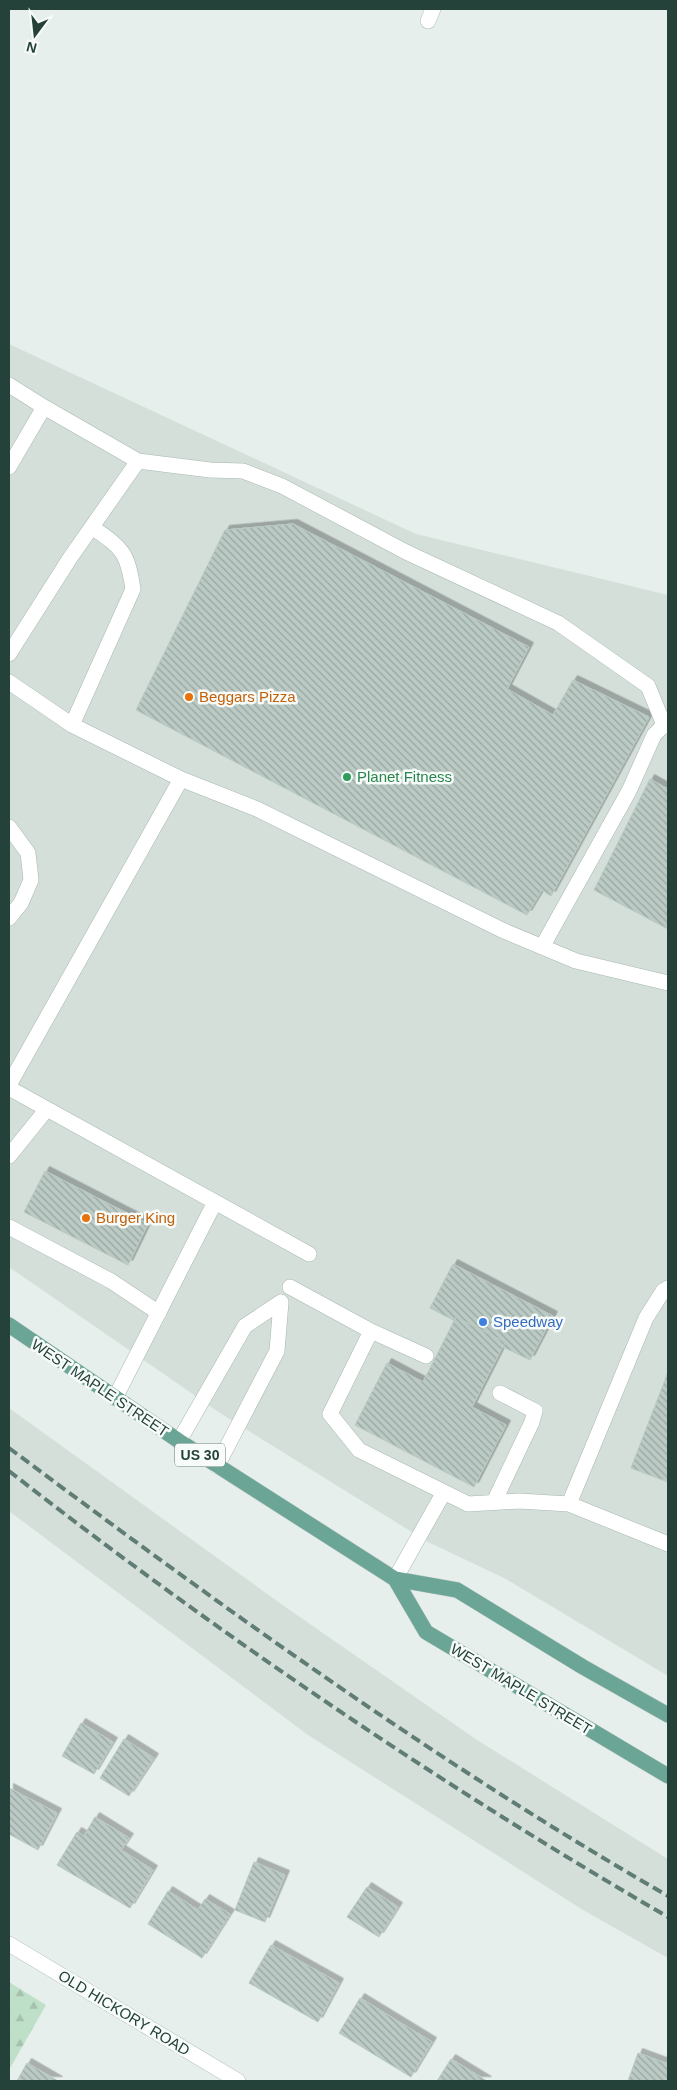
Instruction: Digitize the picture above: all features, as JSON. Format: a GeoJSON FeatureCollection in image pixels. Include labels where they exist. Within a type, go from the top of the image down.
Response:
{"type":"FeatureCollection","features":[{"type":"Feature","properties":{"kind":"main road","name":"WEST MAPLE STREET"},"geometry":{"type":"LineString","coordinates":[[9,1325],[179,1441],[395,1579],[457,1590],[575,1662],[668,1715]]}},
{"type":"Feature","properties":{"kind":"main road","name":"WEST MAPLE STREET"},"geometry":{"type":"LineString","coordinates":[[395,1579],[426,1632],[668,1776]]}},
{"type":"Feature","properties":{"kind":"street"},"geometry":{"type":"LineString","coordinates":[[9,385],[138,461],[210,470],[243,471],[282,486],[406,552],[558,623],[648,686],[666,725],[654,735],[629,790],[542,947]]}},
{"type":"Feature","properties":{"kind":"street"},"geometry":{"type":"LineString","coordinates":[[9,467],[44,407]]}},
{"type":"Feature","properties":{"kind":"street"},"geometry":{"type":"LineString","coordinates":[[9,654],[138,461]]}},
{"type":"Feature","properties":{"kind":"street"},"geometry":{"type":"LineString","coordinates":[[72,725],[133,589],[130,568],[120,546],[92,528]]}},
{"type":"Feature","properties":{"kind":"street"},"geometry":{"type":"LineString","coordinates":[[9,682],[72,725],[181,779],[257,809],[486,923],[576,962],[668,983]]}},
{"type":"Feature","properties":{"kind":"street"},"geometry":{"type":"LineString","coordinates":[[181,779],[9,1086],[47,1109],[309,1254]]}},
{"type":"Feature","properties":{"kind":"street"},"geometry":{"type":"LineString","coordinates":[[9,827],[28,853],[32,880],[21,903],[9,918]]}},
{"type":"Feature","properties":{"kind":"street"},"geometry":{"type":"LineString","coordinates":[[9,1156],[47,1109]]}},
{"type":"Feature","properties":{"kind":"street"},"geometry":{"type":"LineString","coordinates":[[115,1398],[216,1202]]}},
{"type":"Feature","properties":{"kind":"street"},"geometry":{"type":"LineString","coordinates":[[9,1227],[112,1281],[159,1313]]}},
{"type":"Feature","properties":{"kind":"street"},"geometry":{"type":"LineString","coordinates":[[290,1287],[371,1331],[426,1356]]}},
{"type":"Feature","properties":{"kind":"street"},"geometry":{"type":"LineString","coordinates":[[569,1504],[646,1318],[666,1290]]}},
{"type":"Feature","properties":{"kind":"street"},"geometry":{"type":"LineString","coordinates":[[179,1441],[245,1326],[281,1302],[277,1351],[217,1466]]}},
{"type":"Feature","properties":{"kind":"street"},"geometry":{"type":"LineString","coordinates":[[371,1331],[330,1414],[360,1450],[468,1504],[519,1501],[569,1504],[668,1544]]}},
{"type":"Feature","properties":{"kind":"street"},"geometry":{"type":"LineString","coordinates":[[494,1502],[532,1422],[535,1411],[500,1393]]}},
{"type":"Feature","properties":{"kind":"street"},"geometry":{"type":"LineString","coordinates":[[395,1579],[444,1492]]}},
{"type":"Feature","properties":{"kind":"street","name":"OLD HICKORY ROAD"},"geometry":{"type":"LineString","coordinates":[[9,1944],[238,2081]]}},
{"type":"Feature","properties":{"kind":"shaded area"},"geometry":{"type":"Polygon","coordinates":[[[9,344],[416,534],[668,595],[668,1676],[506,1579],[428,1542],[223,1415],[9,1267],[9,344]]]}},
{"type":"Feature","properties":{"kind":"shaded area"},"geometry":{"type":"Polygon","coordinates":[[[9,1408],[284,1606],[477,1740],[668,1859],[668,1958],[583,1910],[308,1735],[9,1511],[9,1408]]]}},
{"type":"Feature","properties":{"kind":"green space"},"geometry":{"type":"Polygon","coordinates":[[[9,1982],[46,2005],[9,2070],[9,1982]]]}},
{"type":"Feature","properties":{"kind":"building"},"geometry":{"type":"Polygon","coordinates":[[[293,524],[529,647],[507,689],[553,715],[573,680],[649,717],[551,896],[542,890],[527,915],[136,710],[225,530],[293,524]]]}},
{"type":"Feature","properties":{"kind":"building"},"geometry":{"type":"Polygon","coordinates":[[[650,779],[668,789],[668,929],[594,890],[650,779]]]}},
{"type":"Feature","properties":{"kind":"building","name":"Burger King"},"geometry":{"type":"Polygon","coordinates":[[[45,1171],[148,1224],[128,1265],[24,1212],[45,1171]]]}},
{"type":"Feature","properties":{"kind":"building"},"geometry":{"type":"Polygon","coordinates":[[[453,1264],[553,1316],[530,1360],[503,1347],[505,1342],[456,1317],[455,1321],[430,1308],[453,1264]]]}},
{"type":"Feature","properties":{"kind":"building"},"geometry":{"type":"Polygon","coordinates":[[[456,1317],[505,1342],[472,1407],[506,1425],[474,1487],[355,1425],[387,1363],[423,1382],[456,1317]]]}},
{"type":"Feature","properties":{"kind":"building"},"geometry":{"type":"Polygon","coordinates":[[[668,1372],[668,1482],[631,1468],[668,1372]]]}},
{"type":"Feature","properties":{"kind":"building"},"geometry":{"type":"Polygon","coordinates":[[[81,1723],[113,1742],[94,1774],[62,1756],[81,1723]]]}},
{"type":"Feature","properties":{"kind":"building"},"geometry":{"type":"Polygon","coordinates":[[[124,1739],[154,1758],[129,1796],[100,1778],[124,1739]]]}},
{"type":"Feature","properties":{"kind":"building"},"geometry":{"type":"Polygon","coordinates":[[[9,1788],[57,1813],[38,1850],[9,1834],[9,1788]]]}},
{"type":"Feature","properties":{"kind":"building"},"geometry":{"type":"Polygon","coordinates":[[[95,1817],[129,1838],[121,1850],[153,1870],[130,1908],[57,1865],[77,1832],[84,1836],[95,1817]]]}},
{"type":"Feature","properties":{"kind":"building"},"geometry":{"type":"Polygon","coordinates":[[[254,1862],[285,1875],[265,1922],[235,1910],[254,1862]]]}},
{"type":"Feature","properties":{"kind":"building"},"geometry":{"type":"Polygon","coordinates":[[[367,1887],[398,1907],[379,1937],[347,1917],[367,1887]]]}},
{"type":"Feature","properties":{"kind":"building"},"geometry":{"type":"Polygon","coordinates":[[[168,1891],[198,1910],[205,1899],[230,1914],[202,1958],[148,1924],[168,1891]]]}},
{"type":"Feature","properties":{"kind":"building"},"geometry":{"type":"Polygon","coordinates":[[[271,1945],[339,1983],[318,2022],[249,1983],[271,1945]]]}},
{"type":"Feature","properties":{"kind":"building"},"geometry":{"type":"Polygon","coordinates":[[[360,1998],[432,2042],[411,2077],[339,2033],[360,1998]]]}},
{"type":"Feature","properties":{"kind":"building"},"geometry":{"type":"Polygon","coordinates":[[[638,2053],[668,2064],[667,2081],[628,2081],[638,2053]]]}},
{"type":"Feature","properties":{"kind":"building"},"geometry":{"type":"Polygon","coordinates":[[[451,2059],[487,2081],[437,2081],[451,2059]]]}},
{"type":"Feature","properties":{"kind":"building"},"geometry":{"type":"Polygon","coordinates":[[[27,2063],[58,2081],[17,2081],[27,2063]]]}},
{"type":"Feature","properties":{"kind":"railway"},"geometry":{"type":"LineString","coordinates":[[9,1448],[250,1625],[414,1738],[582,1845],[668,1896]]}},
{"type":"Feature","properties":{"kind":"railway"},"geometry":{"type":"LineString","coordinates":[[9,1471],[168,1591],[331,1705],[498,1814],[668,1917]]}},
{"type":"Feature","properties":{"kind":"place","name":"Beggars Pizza"},"geometry":{"type":"Point","coordinates":[189,697]}},
{"type":"Feature","properties":{"kind":"place","name":"Planet Fitness"},"geometry":{"type":"Point","coordinates":[347,777]}},
{"type":"Feature","properties":{"kind":"place","name":"Burger King"},"geometry":{"type":"Point","coordinates":[86,1218]}},
{"type":"Feature","properties":{"kind":"place","name":"Speedway"},"geometry":{"type":"Point","coordinates":[483,1322]}}]}
